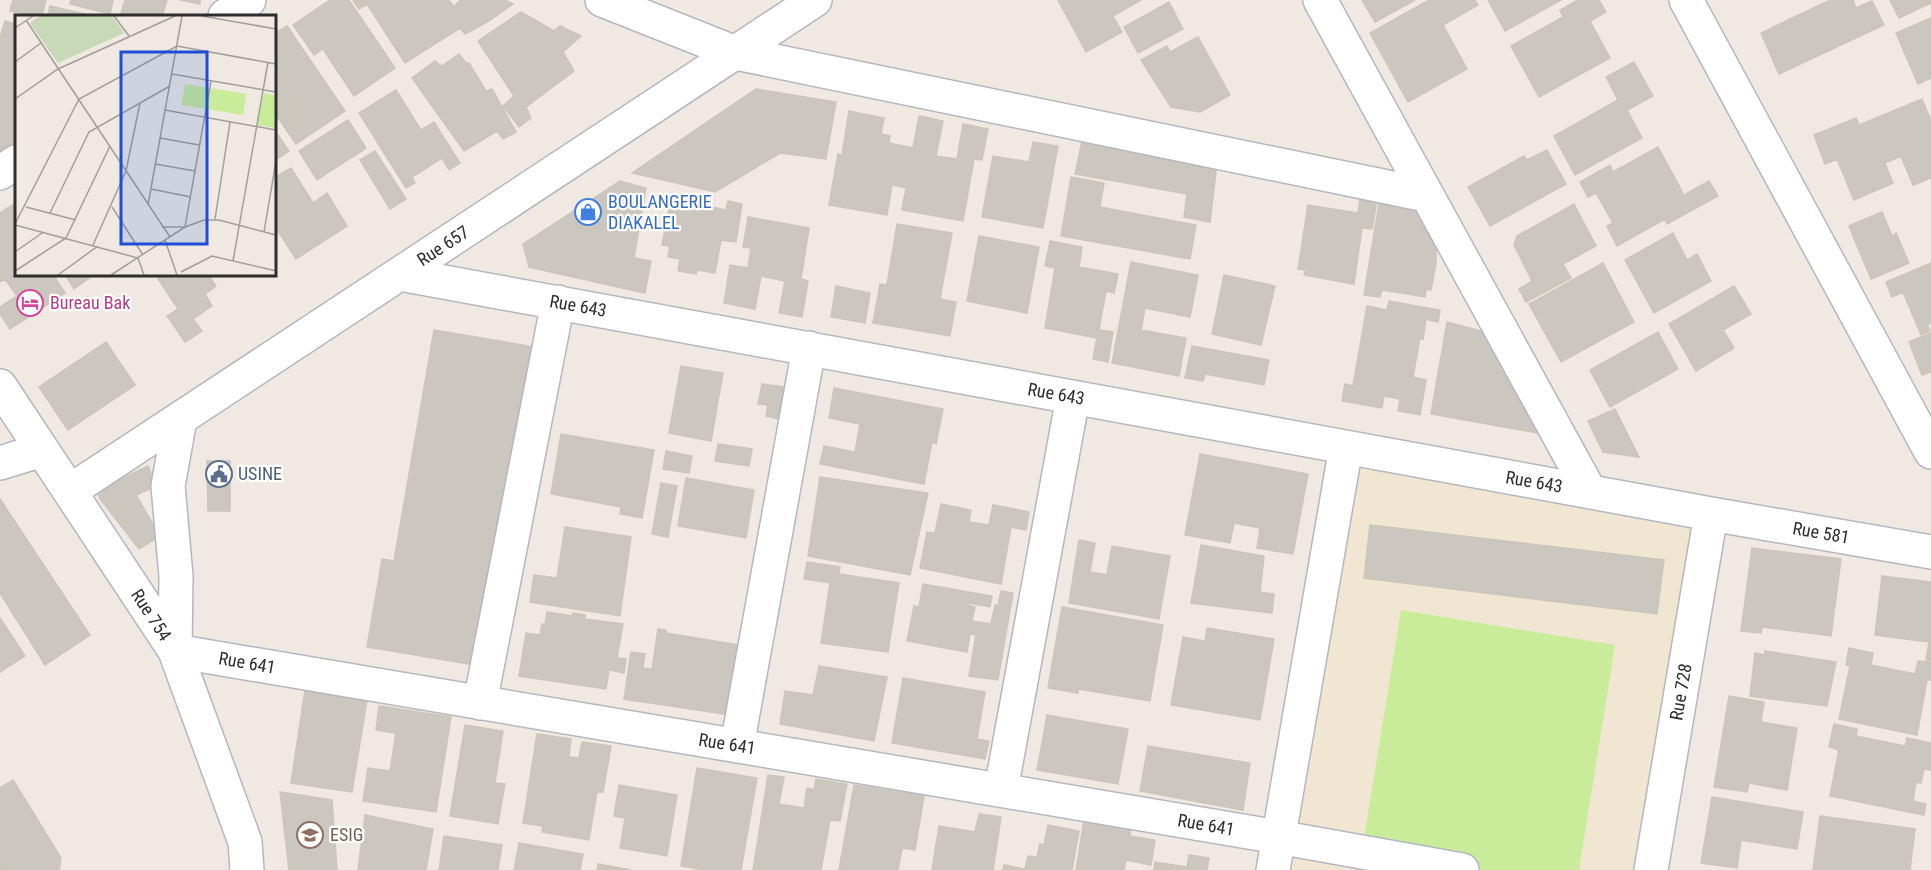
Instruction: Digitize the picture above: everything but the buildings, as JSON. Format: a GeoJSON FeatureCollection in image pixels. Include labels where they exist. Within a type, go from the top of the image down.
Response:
{"type":"FeatureCollection","features":[{"type":"Feature","properties":{"kind":"street"},"geometry":{"type":"LineString","coordinates":[[226,15],[249,0]]}},
{"type":"Feature","properties":{"kind":"street"},"geometry":{"type":"LineString","coordinates":[[602,0],[736,53],[1426,195]]}},
{"type":"Feature","properties":{"kind":"street","name":"Rue 657"},"geometry":{"type":"LineString","coordinates":[[70,492],[816,0]]}},
{"type":"Feature","properties":{"kind":"street"},"geometry":{"type":"LineString","coordinates":[[1320,0],[1590,492]]}},
{"type":"Feature","properties":{"kind":"street"},"geometry":{"type":"LineString","coordinates":[[1686,0],[1931,452]]}},
{"type":"Feature","properties":{"kind":"street"},"geometry":{"type":"LineString","coordinates":[[0,173],[15,163]]}},
{"type":"Feature","properties":{"kind":"street","name":"Rue 643"},"geometry":{"type":"LineString","coordinates":[[400,274],[1711,514]]}},
{"type":"Feature","properties":{"kind":"street"},"geometry":{"type":"LineString","coordinates":[[480,703],[558,302]]}},
{"type":"Feature","properties":{"kind":"street"},"geometry":{"type":"LineString","coordinates":[[737,746],[809,348]]}},
{"type":"Feature","properties":{"kind":"street","name":"Rue 754"},"geometry":{"type":"LineString","coordinates":[[0,386],[175,651],[245,842],[247,870]]}},
{"type":"Feature","properties":{"kind":"street"},"geometry":{"type":"LineString","coordinates":[[1002,790],[1073,397]]}},
{"type":"Feature","properties":{"kind":"street"},"geometry":{"type":"LineString","coordinates":[[175,651],[176,576],[168,486],[180,418]]}},
{"type":"Feature","properties":{"kind":"street"},"geometry":{"type":"LineString","coordinates":[[1273,870],[1346,447]]}},
{"type":"Feature","properties":{"kind":"street"},"geometry":{"type":"LineString","coordinates":[[0,463],[42,450]]}},
{"type":"Feature","properties":{"kind":"street","name":"Rue 581"},"geometry":{"type":"LineString","coordinates":[[1711,514],[1931,552]]}},
{"type":"Feature","properties":{"kind":"street","name":"Rue 728"},"geometry":{"type":"LineString","coordinates":[[1651,870],[1711,514]]}},
{"type":"Feature","properties":{"kind":"street","name":"Rue 641"},"geometry":{"type":"LineString","coordinates":[[175,651],[1462,870]]}},
{"type":"Feature","properties":{"kind":"shaded area"},"geometry":{"type":"Polygon","coordinates":[[[1356,461],[1705,530],[1640,870],[1285,870],[1356,461]]]}},
{"type":"Feature","properties":{"kind":"green space"},"geometry":{"type":"Polygon","coordinates":[[[1401,610],[1615,645],[1579,870],[1359,870],[1401,610]]]}},
{"type":"Feature","properties":{"kind":"place","name":"BOULANGERIE DIAKALEL"},"geometry":{"type":"Point","coordinates":[588,212]}},
{"type":"Feature","properties":{"kind":"place","name":"Bureau Bak"},"geometry":{"type":"Point","coordinates":[30,303]}},
{"type":"Feature","properties":{"kind":"place","name":"USINE"},"geometry":{"type":"Point","coordinates":[219,474]}},
{"type":"Feature","properties":{"kind":"place","name":"ESIG"},"geometry":{"type":"Point","coordinates":[310,835]}}]}
